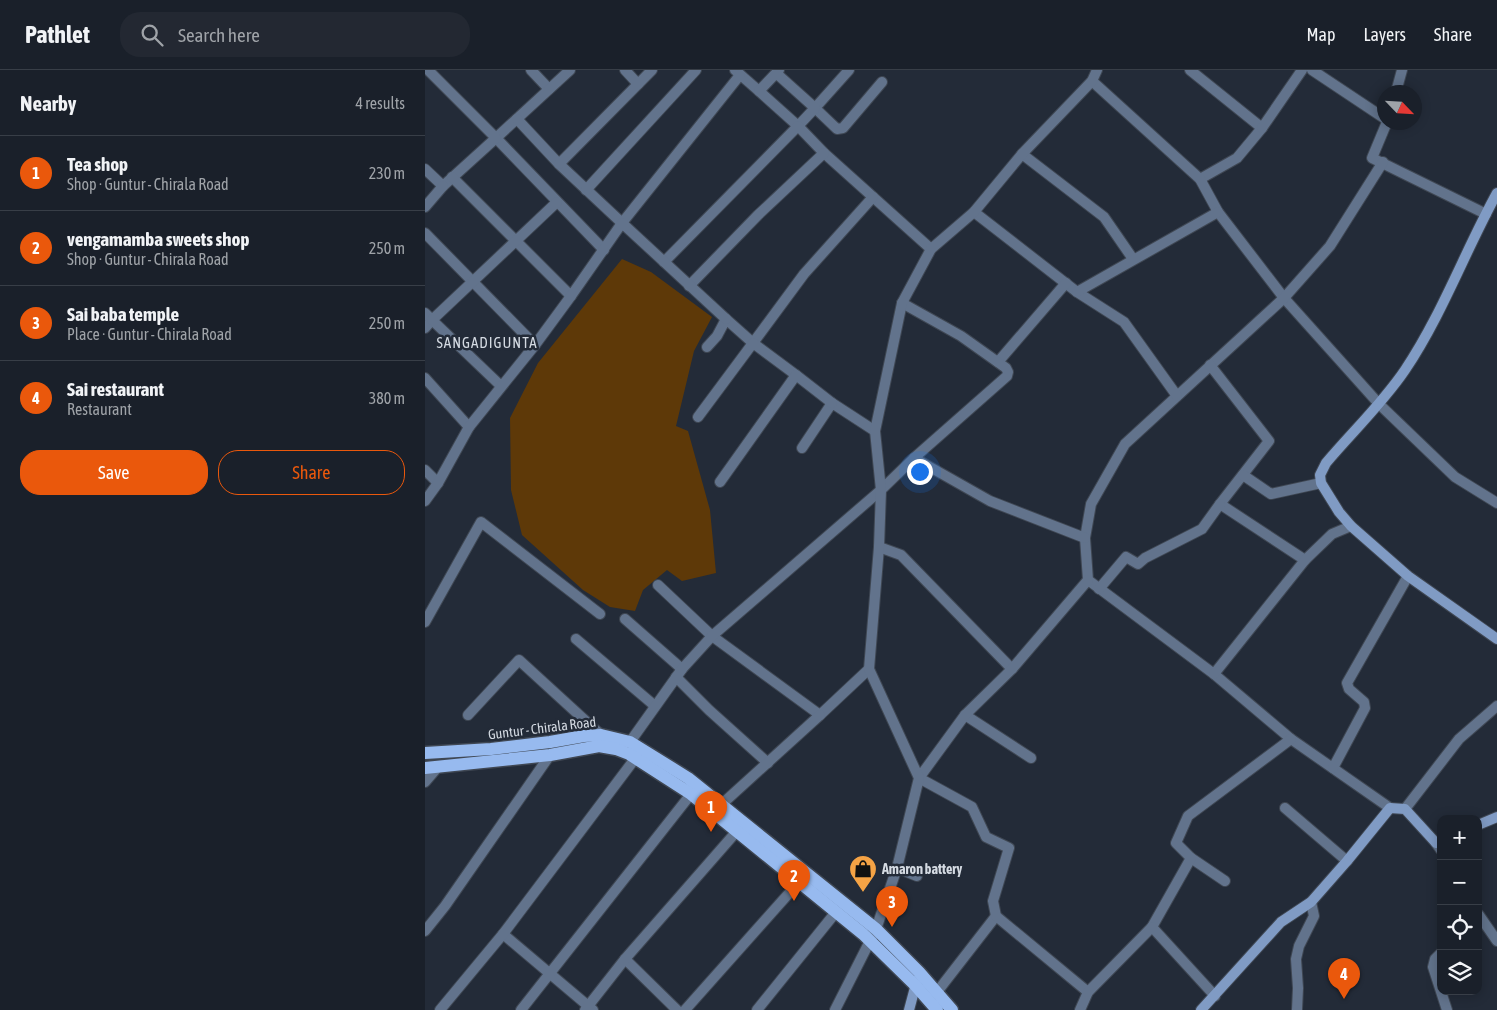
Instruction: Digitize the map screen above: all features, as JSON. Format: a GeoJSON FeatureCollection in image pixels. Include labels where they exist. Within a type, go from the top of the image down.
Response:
{"type":"FeatureCollection","features":[{"type":"Feature","properties":{"kind":"main road","name":"Guntur - Chirala Road"},"geometry":{"type":"LineString","coordinates":[[425,753],[491,749],[601,735],[630,742],[639,754],[737,831],[871,941],[937,1010]]}},
{"type":"Feature","properties":{"kind":"main road","name":"Guntur - Chirala Road"},"geometry":{"type":"LineString","coordinates":[[431,768],[550,755],[599,746],[639,754],[689,778],[876,929],[919,972],[952,1010]]}},
{"type":"Feature","properties":{"kind":"street"},"geometry":{"type":"LineString","coordinates":[[428,70],[603,250]]}},
{"type":"Feature","properties":{"kind":"street"},"geometry":{"type":"LineString","coordinates":[[531,70],[549,89]]}},
{"type":"Feature","properties":{"kind":"street"},"geometry":{"type":"LineString","coordinates":[[425,207],[452,177],[570,70]]}},
{"type":"Feature","properties":{"kind":"street"},"geometry":{"type":"LineString","coordinates":[[625,70],[638,84]]}},
{"type":"Feature","properties":{"kind":"street"},"geometry":{"type":"LineString","coordinates":[[559,164],[652,70]]}},
{"type":"Feature","properties":{"kind":"street"},"geometry":{"type":"LineString","coordinates":[[586,190],[696,70]]}},
{"type":"Feature","properties":{"kind":"street"},"geometry":{"type":"LineString","coordinates":[[664,262],[798,126],[849,70]]}},
{"type":"Feature","properties":{"kind":"street"},"geometry":{"type":"LineString","coordinates":[[1088,992],[996,916],[993,902],[1009,848],[986,837],[972,807],[919,778],[869,669],[879,547],[881,490],[875,431],[902,303],[931,249],[974,212],[1022,154],[1092,81],[1097,70]]}},
{"type":"Feature","properties":{"kind":"street"},"geometry":{"type":"LineString","coordinates":[[1190,70],[1262,128]]}},
{"type":"Feature","properties":{"kind":"street"},"geometry":{"type":"LineString","coordinates":[[1200,179],[1237,158],[1262,128],[1302,70]]}},
{"type":"Feature","properties":{"kind":"street"},"geometry":{"type":"LineString","coordinates":[[1398,85],[1402,70]]}},
{"type":"Feature","properties":{"kind":"street"},"geometry":{"type":"LineString","coordinates":[[759,91],[777,71],[837,129],[843,128],[882,82]]}},
{"type":"Feature","properties":{"kind":"street"},"geometry":{"type":"LineString","coordinates":[[1317,71],[1377,112]]}},
{"type":"Feature","properties":{"kind":"street"},"geometry":{"type":"LineString","coordinates":[[425,501],[469,427],[535,345],[622,223],[737,72],[931,249]]}},
{"type":"Feature","properties":{"kind":"street"},"geometry":{"type":"LineString","coordinates":[[1092,81],[1200,179],[1218,212],[1284,298],[1379,404],[1455,477],[1495,499]]}},
{"type":"Feature","properties":{"kind":"street"},"geometry":{"type":"LineString","coordinates":[[517,119],[586,190],[753,343],[833,403],[875,431]]}},
{"type":"Feature","properties":{"kind":"street"},"geometry":{"type":"LineString","coordinates":[[1384,130],[1372,158],[1485,214]]}},
{"type":"Feature","properties":{"kind":"street"},"geometry":{"type":"LineString","coordinates":[[689,286],[758,215],[825,153]]}},
{"type":"Feature","properties":{"kind":"street"},"geometry":{"type":"LineString","coordinates":[[1022,154],[1104,217],[1133,259]]}},
{"type":"Feature","properties":{"kind":"street"},"geometry":{"type":"LineString","coordinates":[[1383,162],[1330,246],[1284,298],[1125,444],[1091,504],[1085,538],[1089,580],[1099,589],[1214,674],[1291,739],[1390,808],[1405,810],[1437,843]]}},
{"type":"Feature","properties":{"kind":"street"},"geometry":{"type":"LineString","coordinates":[[425,169],[443,186]]}},
{"type":"Feature","properties":{"kind":"street"},"geometry":{"type":"LineString","coordinates":[[452,177],[571,296]]}},
{"type":"Feature","properties":{"kind":"street"},"geometry":{"type":"LineString","coordinates":[[1497,193],[1430,326],[1406,369],[1379,404],[1326,463],[1320,475],[1321,483],[1339,512],[1351,526],[1408,576],[1497,639]]}},
{"type":"Feature","properties":{"kind":"street"},"geometry":{"type":"LineString","coordinates":[[698,417],[804,274],[873,197]]}},
{"type":"Feature","properties":{"kind":"street"},"geometry":{"type":"LineString","coordinates":[[501,386],[427,320],[472,282],[557,202]]}},
{"type":"Feature","properties":{"kind":"street"},"geometry":{"type":"LineString","coordinates":[[974,212],[1077,292],[1124,322],[1177,396]]}},
{"type":"Feature","properties":{"kind":"street"},"geometry":{"type":"LineString","coordinates":[[1077,292],[1218,212]]}},
{"type":"Feature","properties":{"kind":"street"},"geometry":{"type":"LineString","coordinates":[[425,233],[535,345]]}},
{"type":"Feature","properties":{"kind":"street"},"geometry":{"type":"LineString","coordinates":[[998,362],[1066,283]]}},
{"type":"Feature","properties":{"kind":"street"},"geometry":{"type":"LineString","coordinates":[[630,742],[679,672],[712,636],[881,490],[914,458],[1007,376],[1006,368],[998,362],[935,320],[902,303]]}},
{"type":"Feature","properties":{"kind":"street"},"geometry":{"type":"LineString","coordinates":[[707,347],[717,336],[726,319]]}},
{"type":"Feature","properties":{"kind":"street"},"geometry":{"type":"LineString","coordinates":[[1099,589],[1126,558],[1138,564],[1145,558],[1202,529],[1269,441],[1210,365]]}},
{"type":"Feature","properties":{"kind":"street"},"geometry":{"type":"LineString","coordinates":[[720,482],[796,375]]}},
{"type":"Feature","properties":{"kind":"street"},"geometry":{"type":"LineString","coordinates":[[425,378],[469,427]]}},
{"type":"Feature","properties":{"kind":"street"},"geometry":{"type":"LineString","coordinates":[[802,448],[833,403]]}},
{"type":"Feature","properties":{"kind":"street"},"geometry":{"type":"LineString","coordinates":[[914,458],[990,501],[1085,538]]}},
{"type":"Feature","properties":{"kind":"street"},"geometry":{"type":"LineString","coordinates":[[425,470],[438,482]]}},
{"type":"Feature","properties":{"kind":"street"},"geometry":{"type":"LineString","coordinates":[[1243,475],[1271,494],[1321,483]]}},
{"type":"Feature","properties":{"kind":"street"},"geometry":{"type":"LineString","coordinates":[[1220,504],[1305,560]]}},
{"type":"Feature","properties":{"kind":"street"},"geometry":{"type":"LineString","coordinates":[[425,622],[481,522],[600,614]]}},
{"type":"Feature","properties":{"kind":"street"},"geometry":{"type":"LineString","coordinates":[[1214,674],[1305,560],[1332,534],[1351,526]]}},
{"type":"Feature","properties":{"kind":"street"},"geometry":{"type":"LineString","coordinates":[[879,547],[901,555],[1012,669]]}},
{"type":"Feature","properties":{"kind":"street"},"geometry":{"type":"LineString","coordinates":[[1333,768],[1365,708],[1364,702],[1349,689],[1347,683],[1408,576]]}},
{"type":"Feature","properties":{"kind":"street"},"geometry":{"type":"LineString","coordinates":[[835,1010],[876,929],[897,868],[919,778],[965,715],[1012,669],[1089,580]]}},
{"type":"Feature","properties":{"kind":"street"},"geometry":{"type":"LineString","coordinates":[[658,585],[712,636],[820,715]]}},
{"type":"Feature","properties":{"kind":"street"},"geometry":{"type":"LineString","coordinates":[[625,619],[679,672],[709,710],[768,763]]}},
{"type":"Feature","properties":{"kind":"street"},"geometry":{"type":"LineString","coordinates":[[576,639],[655,706]]}},
{"type":"Feature","properties":{"kind":"street"},"geometry":{"type":"LineString","coordinates":[[468,715],[519,660],[601,735]]}},
{"type":"Feature","properties":{"kind":"street"},"geometry":{"type":"LineString","coordinates":[[722,804],[869,669]]}},
{"type":"Feature","properties":{"kind":"street"},"geometry":{"type":"LineString","coordinates":[[1405,810],[1459,740],[1497,706]]}},
{"type":"Feature","properties":{"kind":"street"},"geometry":{"type":"LineString","coordinates":[[965,715],[1031,758]]}},
{"type":"Feature","properties":{"kind":"street"},"geometry":{"type":"LineString","coordinates":[[1225,881],[1191,858],[1176,843],[1187,816],[1291,739]]}},
{"type":"Feature","properties":{"kind":"street"},"geometry":{"type":"LineString","coordinates":[[440,1010],[503,934],[639,754]]}},
{"type":"Feature","properties":{"kind":"street"},"geometry":{"type":"LineString","coordinates":[[425,931],[445,906],[550,755]]}},
{"type":"Feature","properties":{"kind":"street"},"geometry":{"type":"LineString","coordinates":[[425,782],[431,768]]}},
{"type":"Feature","properties":{"kind":"street"},"geometry":{"type":"LineString","coordinates":[[521,1010],[691,794]]}},
{"type":"Feature","properties":{"kind":"street"},"geometry":{"type":"LineString","coordinates":[[1285,808],[1347,861]]}},
{"type":"Feature","properties":{"kind":"street"},"geometry":{"type":"LineString","coordinates":[[1201,1010],[1281,922],[1311,902],[1390,808]]}},
{"type":"Feature","properties":{"kind":"street"},"geometry":{"type":"LineString","coordinates":[[1482,823],[1497,817]]}},
{"type":"Feature","properties":{"kind":"street"},"geometry":{"type":"LineString","coordinates":[[503,934],[589,1009],[625,959],[737,831]]}},
{"type":"Feature","properties":{"kind":"street"},"geometry":{"type":"LineString","coordinates":[[1080,1010],[1088,992],[1152,926],[1191,858]]}},
{"type":"Feature","properties":{"kind":"street"},"geometry":{"type":"LineString","coordinates":[[897,868],[917,876]]}},
{"type":"Feature","properties":{"kind":"street"},"geometry":{"type":"LineString","coordinates":[[685,1010],[799,882]]}},
{"type":"Feature","properties":{"kind":"street"},"geometry":{"type":"LineString","coordinates":[[1297,1010],[1296,959],[1299,946],[1314,916],[1311,902]]}},
{"type":"Feature","properties":{"kind":"street"},"geometry":{"type":"LineString","coordinates":[[760,1009],[836,912]]}},
{"type":"Feature","properties":{"kind":"street"},"geometry":{"type":"LineString","coordinates":[[937,992],[996,916]]}},
{"type":"Feature","properties":{"kind":"street"},"geometry":{"type":"LineString","coordinates":[[1482,919],[1497,941]]}},
{"type":"Feature","properties":{"kind":"street"},"geometry":{"type":"LineString","coordinates":[[1152,926],[1215,996]]}},
{"type":"Feature","properties":{"kind":"street"},"geometry":{"type":"LineString","coordinates":[[1437,957],[1433,967],[1437,979]]}},
{"type":"Feature","properties":{"kind":"street"},"geometry":{"type":"LineString","coordinates":[[625,959],[677,1010]]}},
{"type":"Feature","properties":{"kind":"street"},"geometry":{"type":"LineString","coordinates":[[909,1010],[919,972]]}},
{"type":"Feature","properties":{"kind":"street"},"geometry":{"type":"LineString","coordinates":[[1442,995],[1447,1010]]}},
{"type":"Feature","properties":{"kind":"shaded area"},"geometry":{"type":"Polygon","coordinates":[[[622,259],[651,272],[712,317],[694,351],[676,426],[688,431],[710,510],[716,573],[682,581],[667,570],[643,590],[635,611],[610,607],[583,590],[522,535],[511,490],[510,418],[538,363],[622,259]]]}},
{"type":"Feature","properties":{"kind":"place","name":"Tea shop"},"geometry":{"type":"Point","coordinates":[711,832]}},
{"type":"Feature","properties":{"kind":"place","name":"Amaron battery"},"geometry":{"type":"Point","coordinates":[863,893]}},
{"type":"Feature","properties":{"kind":"place","name":"vengamamba sweets shop"},"geometry":{"type":"Point","coordinates":[794,901]}},
{"type":"Feature","properties":{"kind":"place","name":"Sai baba temple"},"geometry":{"type":"Point","coordinates":[892,927]}},
{"type":"Feature","properties":{"kind":"place","name":"Sai restaurant"},"geometry":{"type":"Point","coordinates":[1344,999]}},
{"type":"Feature","properties":{"kind":"district","name":"SANGADIGUNTA"},"geometry":{"type":"Point","coordinates":[487,342]}}]}
